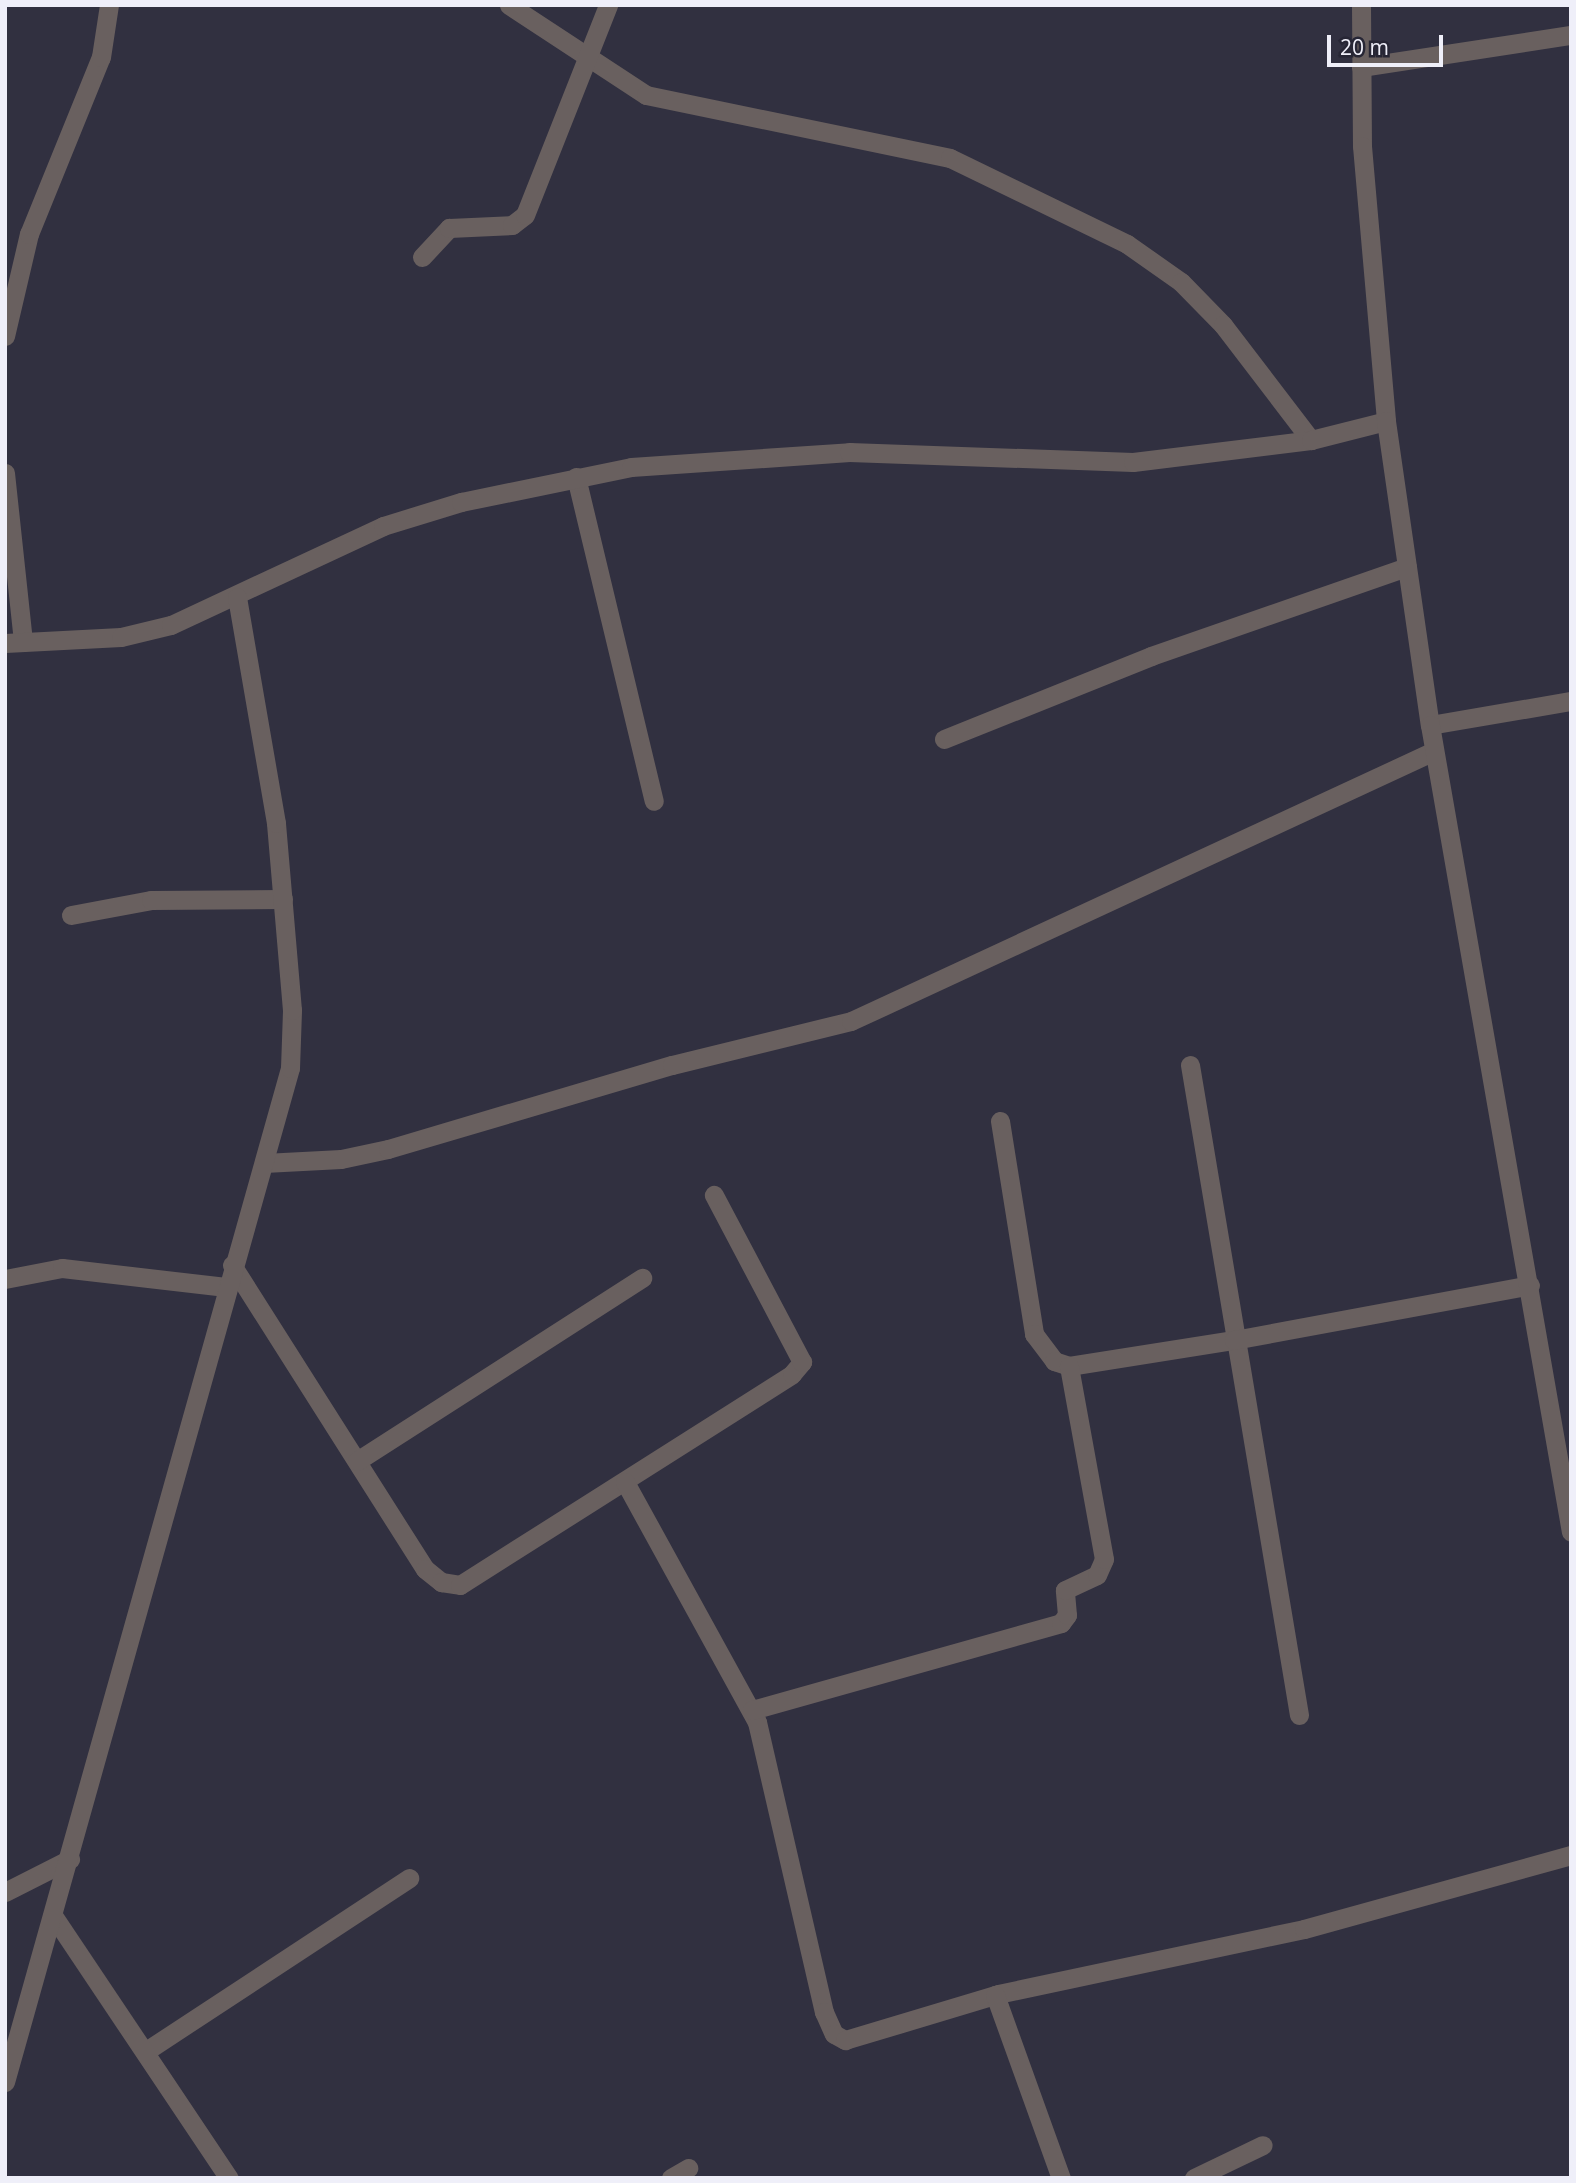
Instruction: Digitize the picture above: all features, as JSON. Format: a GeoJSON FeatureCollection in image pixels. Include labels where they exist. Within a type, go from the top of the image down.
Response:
{"type":"FeatureCollection","features":[{"type":"Feature","properties":{"kind":"street"},"geometry":{"type":"LineString","coordinates":[[5,336],[8,291],[101,57],[109,5]]}},
{"type":"Feature","properties":{"kind":"street"},"geometry":{"type":"LineString","coordinates":[[509,5],[646,95],[691,109],[797,121],[950,158],[1127,244],[1181,282],[1223,325],[1311,440]]}},
{"type":"Feature","properties":{"kind":"street"},"geometry":{"type":"LineString","coordinates":[[422,257],[449,228],[512,225],[525,215],[584,54],[608,5]]}},
{"type":"Feature","properties":{"kind":"street"},"geometry":{"type":"LineString","coordinates":[[1361,5],[1362,146],[1386,421],[1434,751],[1530,1285],[1571,1532]]}},
{"type":"Feature","properties":{"kind":"street"},"geometry":{"type":"LineString","coordinates":[[1361,67],[1571,35]]}},
{"type":"Feature","properties":{"kind":"street"},"geometry":{"type":"LineString","coordinates":[[5,473],[14,643],[121,637],[171,625],[237,597],[383,526],[576,477],[726,456],[849,452],[1133,462],[1311,440],[1386,421]]}},
{"type":"Feature","properties":{"kind":"street"},"geometry":{"type":"LineString","coordinates":[[576,477],[654,801]]}},
{"type":"Feature","properties":{"kind":"street"},"geometry":{"type":"LineString","coordinates":[[944,739],[1164,652],[1407,567]]}},
{"type":"Feature","properties":{"kind":"street"},"geometry":{"type":"LineString","coordinates":[[5,2082],[54,1917],[232,1265],[264,1163],[289,1068],[292,1010],[282,899],[237,597]]}},
{"type":"Feature","properties":{"kind":"street"},"geometry":{"type":"LineString","coordinates":[[1430,725],[1571,701]]}},
{"type":"Feature","properties":{"kind":"street"},"geometry":{"type":"LineString","coordinates":[[264,1163],[341,1159],[388,1149],[672,1065],[851,1021],[1434,751]]}},
{"type":"Feature","properties":{"kind":"street"},"geometry":{"type":"LineString","coordinates":[[71,915],[150,900],[282,899]]}},
{"type":"Feature","properties":{"kind":"street"},"geometry":{"type":"LineString","coordinates":[[1190,1065],[1299,1715]]}},
{"type":"Feature","properties":{"kind":"street"},"geometry":{"type":"LineString","coordinates":[[1000,1121],[1034,1334],[1041,1350],[1069,1366],[1234,1340],[1530,1285]]}},
{"type":"Feature","properties":{"kind":"street"},"geometry":{"type":"LineString","coordinates":[[232,1265],[425,1569],[441,1582],[460,1585],[625,1482],[802,1362],[714,1195]]}},
{"type":"Feature","properties":{"kind":"street"},"geometry":{"type":"LineString","coordinates":[[5,1279],[62,1268],[226,1287]]}},
{"type":"Feature","properties":{"kind":"street"},"geometry":{"type":"LineString","coordinates":[[357,1461],[642,1278]]}},
{"type":"Feature","properties":{"kind":"street"},"geometry":{"type":"LineString","coordinates":[[752,1710],[1061,1623],[1067,1615],[1065,1590],[1097,1575],[1104,1559],[1069,1366]]}},
{"type":"Feature","properties":{"kind":"street"},"geometry":{"type":"LineString","coordinates":[[625,1482],[752,1710],[834,2034],[867,2038],[995,1995],[1304,1928],[1571,1855]]}},
{"type":"Feature","properties":{"kind":"street"},"geometry":{"type":"LineString","coordinates":[[5,1892],[70,1859]]}},
{"type":"Feature","properties":{"kind":"street"},"geometry":{"type":"LineString","coordinates":[[146,2052],[410,1878]]}},
{"type":"Feature","properties":{"kind":"street"},"geometry":{"type":"LineString","coordinates":[[54,1917],[229,2178]]}},
{"type":"Feature","properties":{"kind":"street"},"geometry":{"type":"LineString","coordinates":[[995,1995],[1061,2178]]}},
{"type":"Feature","properties":{"kind":"street"},"geometry":{"type":"LineString","coordinates":[[1194,2178],[1263,2145]]}}]}
